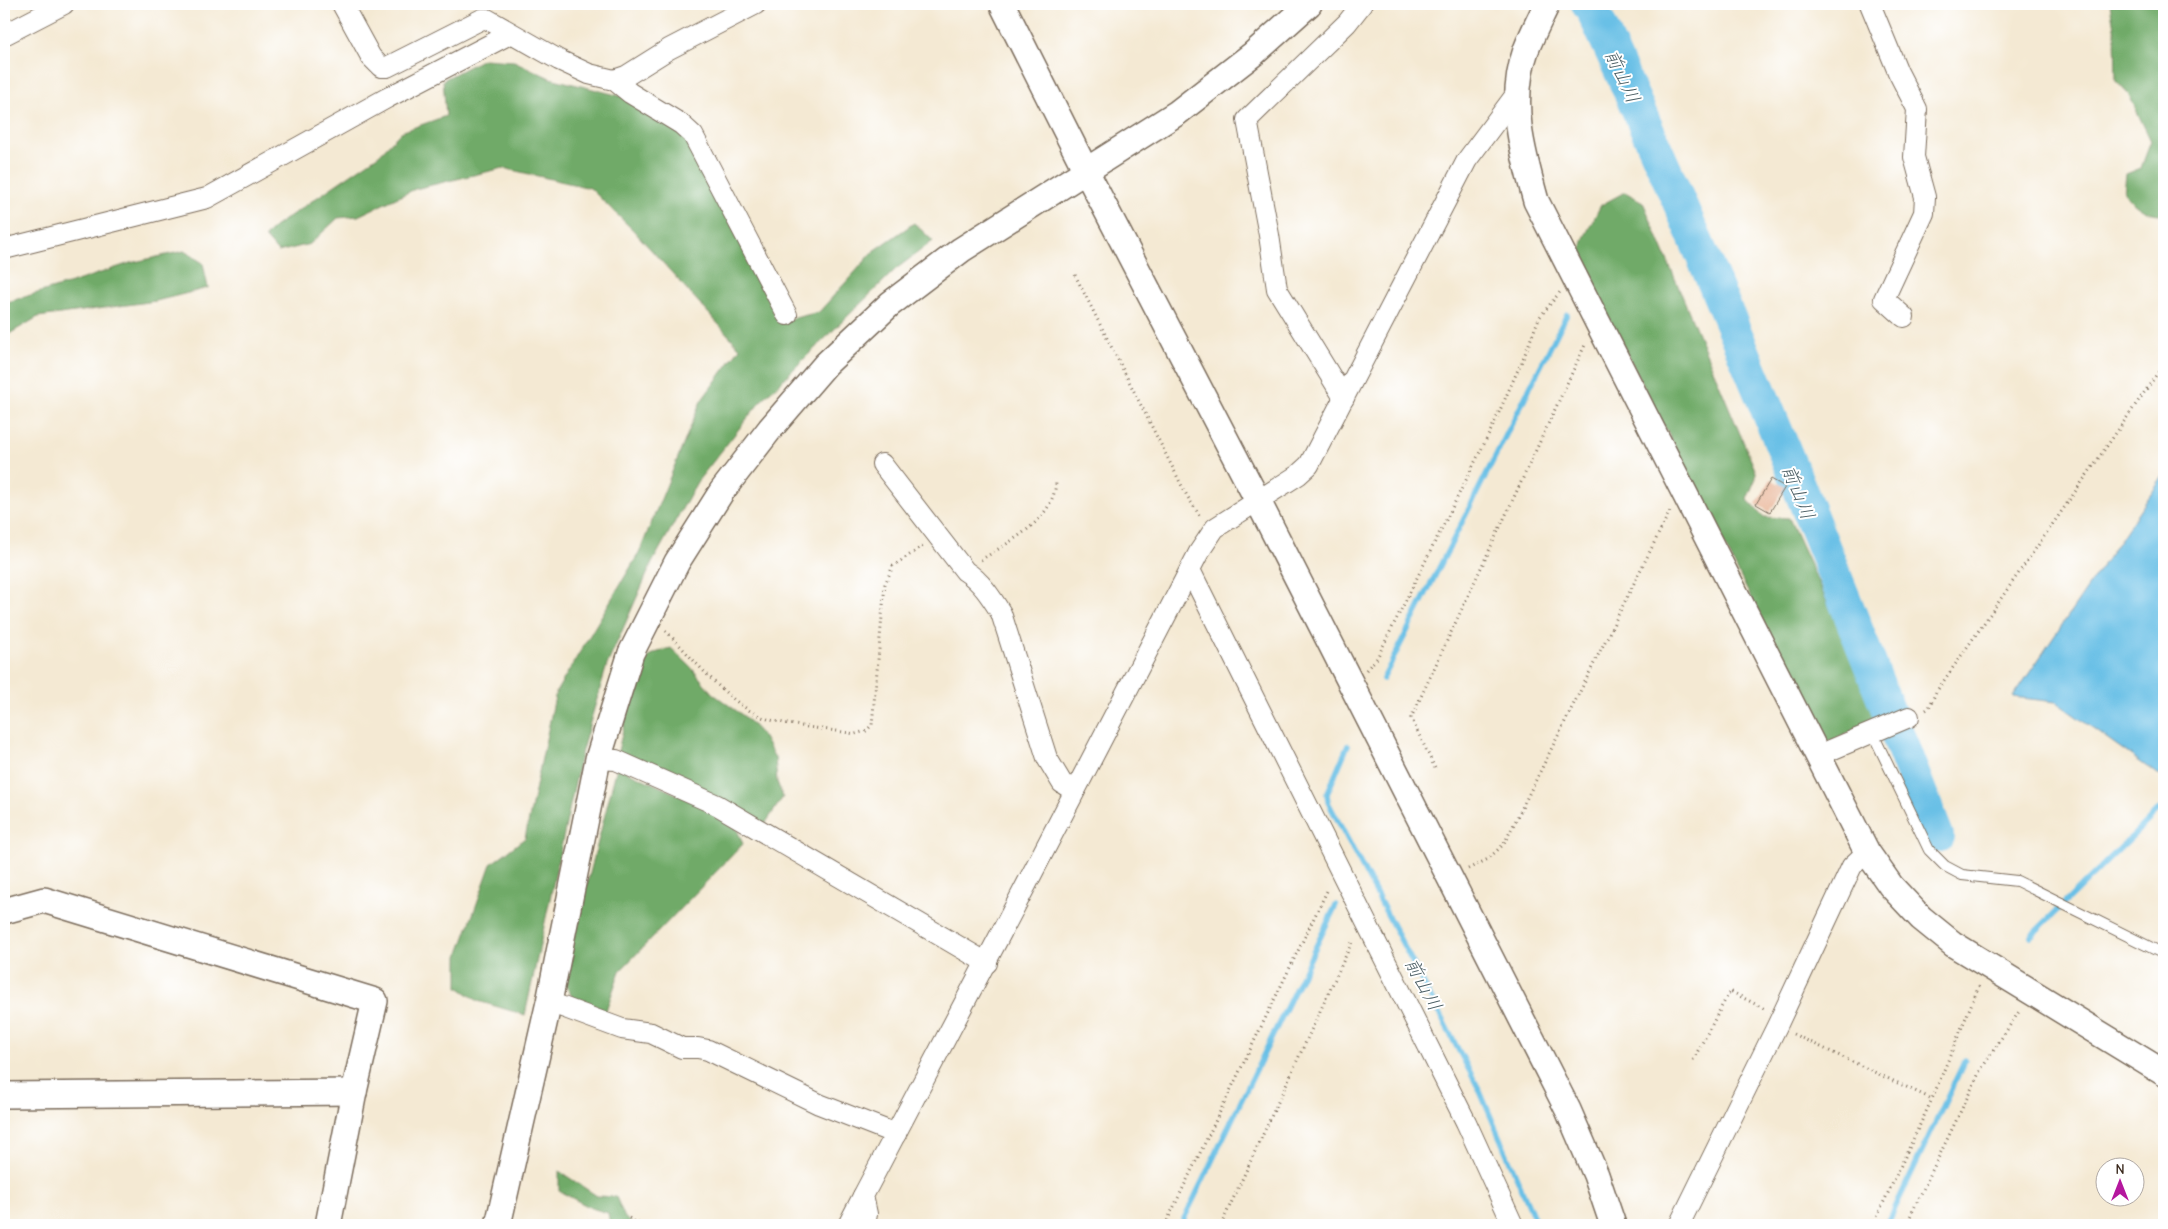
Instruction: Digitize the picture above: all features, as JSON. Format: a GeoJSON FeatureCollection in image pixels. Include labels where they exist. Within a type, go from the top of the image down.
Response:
{"type":"FeatureCollection","features":[{"type":"Feature","properties":{"kind":"street"},"geometry":{"type":"LineString","coordinates":[[4,35],[64,4]]}},
{"type":"Feature","properties":{"kind":"street"},"geometry":{"type":"LineString","coordinates":[[342,4],[371,57],[381,66],[387,66],[482,19],[493,21],[510,34],[589,74],[614,80],[630,93],[680,124],[693,135],[787,315]]}},
{"type":"Feature","properties":{"kind":"street"},"geometry":{"type":"LineString","coordinates":[[614,80],[626,76],[668,50],[756,4]]}},
{"type":"Feature","properties":{"kind":"street"},"geometry":{"type":"LineString","coordinates":[[1002,4],[1568,1110],[1596,1175],[1613,1225]]}},
{"type":"Feature","properties":{"kind":"street"},"geometry":{"type":"LineString","coordinates":[[498,1225],[549,1002],[598,759],[631,652],[677,562],[722,490],[770,429],[826,364],[890,304],[962,250],[1177,113],[1253,54],[1309,4]]}},
{"type":"Feature","properties":{"kind":"street"},"geometry":{"type":"LineString","coordinates":[[1344,398],[1277,289],[1269,235],[1247,120],[1347,23],[1362,4]]}},
{"type":"Feature","properties":{"kind":"street"},"geometry":{"type":"LineString","coordinates":[[1547,4],[1526,49],[1517,93],[1517,126],[1523,156],[1536,201],[1867,852],[1891,886],[1921,918],[1953,944],[2164,1074]]}},
{"type":"Feature","properties":{"kind":"street"},"geometry":{"type":"LineString","coordinates":[[1870,4],[1898,72],[1917,109],[1918,117],[1914,157],[1925,197],[1924,213],[1884,299],[1904,317]]}},
{"type":"Feature","properties":{"kind":"street"},"geometry":{"type":"LineString","coordinates":[[4,249],[207,198],[387,98],[510,34]]}},
{"type":"Feature","properties":{"kind":"street"},"geometry":{"type":"LineString","coordinates":[[848,1225],[987,963],[1074,791],[1190,570],[1214,528],[1298,475],[1309,465],[1467,160],[1517,93]]}},
{"type":"Feature","properties":{"kind":"street"},"geometry":{"type":"LineString","coordinates":[[882,464],[938,537],[992,598],[1000,613],[1047,758],[1062,783],[1074,791]]}},
{"type":"Feature","properties":{"kind":"street"},"geometry":{"type":"LineString","coordinates":[[1190,570],[1466,1122],[1513,1225]]}},
{"type":"Feature","properties":{"kind":"street"},"geometry":{"type":"LineString","coordinates":[[1819,755],[1909,717]]}},
{"type":"Feature","properties":{"kind":"street"},"geometry":{"type":"LineString","coordinates":[[598,759],[616,760],[717,805],[987,963]]}},
{"type":"Feature","properties":{"kind":"street"},"geometry":{"type":"LineString","coordinates":[[1679,1225],[1779,1022],[1852,866],[1867,852]]}},
{"type":"Feature","properties":{"kind":"street"},"geometry":{"type":"LineString","coordinates":[[4,911],[44,900],[375,1001],[354,1092],[328,1225]]}},
{"type":"Feature","properties":{"kind":"street"},"geometry":{"type":"LineString","coordinates":[[549,1002],[622,1029],[651,1032],[682,1048],[708,1050],[819,1104],[896,1134]]}},
{"type":"Feature","properties":{"kind":"street"},"geometry":{"type":"LineString","coordinates":[[4,1095],[354,1092]]}},
{"type":"Feature","properties":{"kind":"street"},"geometry":{"type":"LineString","coordinates":[[863,1196],[867,1214],[865,1225]]}},
{"type":"Feature","properties":{"kind":"lane"},"geometry":{"type":"LineString","coordinates":[[1877,730],[1929,850],[1945,866],[1962,875],[2017,881],[2164,954]]}},
{"type":"Feature","properties":{"kind":"path"},"geometry":{"type":"LineString","coordinates":[[1075,275],[1187,496],[1200,517],[1214,528]]}},
{"type":"Feature","properties":{"kind":"path"},"geometry":{"type":"LineString","coordinates":[[1349,681],[1362,675],[1377,658],[1492,428],[1526,354],[1539,318],[1558,293],[1578,284]]}},
{"type":"Feature","properties":{"kind":"path"},"geometry":{"type":"LineString","coordinates":[[1435,768],[1411,718],[1582,350],[1591,336],[1602,330]]}},
{"type":"Feature","properties":{"kind":"path"},"geometry":{"type":"LineString","coordinates":[[1909,717],[1929,708],[1936,692],[2164,364]]}},
{"type":"Feature","properties":{"kind":"path"},"geometry":{"type":"LineString","coordinates":[[968,573],[975,564],[1038,522],[1053,497],[1056,483]]}},
{"type":"Feature","properties":{"kind":"path"},"geometry":{"type":"LineString","coordinates":[[1450,879],[1488,859],[1504,844],[1668,515],[1677,502],[1687,497]]}},
{"type":"Feature","properties":{"kind":"path"},"geometry":{"type":"LineString","coordinates":[[648,619],[664,629],[732,698],[754,713],[780,722],[855,734],[866,731],[872,725],[885,584],[893,566],[938,537]]}},
{"type":"Feature","properties":{"kind":"path"},"geometry":{"type":"LineString","coordinates":[[1165,1225],[1333,877],[1340,869]]}},
{"type":"Feature","properties":{"kind":"path"},"geometry":{"type":"LineString","coordinates":[[1222,1225],[1361,921],[1365,919]]}},
{"type":"Feature","properties":{"kind":"path"},"geometry":{"type":"LineString","coordinates":[[1873,1225],[1932,1099],[1989,967]]}},
{"type":"Feature","properties":{"kind":"path"},"geometry":{"type":"LineString","coordinates":[[1693,1060],[1730,991],[1779,1022],[1932,1099]]}},
{"type":"Feature","properties":{"kind":"path"},"geometry":{"type":"LineString","coordinates":[[1906,1225],[1980,1070],[2032,993]]}},
{"type":"Feature","properties":{"kind":"path"},"geometry":{"type":"LineString","coordinates":[[629,1218],[642,1225]]}},
{"type":"Feature","properties":{"kind":"green space"},"geometry":{"type":"Polygon","coordinates":[[[2110,4],[2164,4],[2164,214],[2147,211],[2124,193],[2126,174],[2141,168],[2151,141],[2129,95],[2116,81],[2115,34],[2110,4]]]}},
{"type":"Feature","properties":{"kind":"green space"},"geometry":{"type":"Polygon","coordinates":[[[483,59],[514,61],[550,78],[632,99],[686,134],[782,321],[819,312],[874,251],[914,223],[933,241],[896,269],[761,401],[697,482],[652,563],[607,665],[582,750],[525,1015],[478,1001],[458,987],[458,956],[491,864],[525,838],[556,692],[639,553],[701,401],[740,348],[634,231],[590,188],[503,168],[415,189],[358,216],[338,218],[310,244],[278,252],[265,237],[274,227],[379,155],[401,132],[446,116],[443,80],[483,59]]]}},
{"type":"Feature","properties":{"kind":"green space"},"geometry":{"type":"Polygon","coordinates":[[[1625,192],[1643,202],[1756,472],[1756,478],[1747,499],[1764,517],[1789,518],[1880,718],[1830,742],[1822,740],[1691,478],[1578,259],[1584,238],[1601,205],[1625,192]]]}},
{"type":"Feature","properties":{"kind":"green space"},"geometry":{"type":"Polygon","coordinates":[[[184,251],[203,263],[208,288],[156,301],[38,317],[4,337],[4,303],[130,263],[184,251]]]}},
{"type":"Feature","properties":{"kind":"green space"},"geometry":{"type":"Polygon","coordinates":[[[671,648],[690,666],[712,693],[745,717],[763,736],[775,758],[777,782],[783,797],[765,824],[617,755],[627,713],[644,661],[655,653],[671,648]]]}},
{"type":"Feature","properties":{"kind":"green space"},"geometry":{"type":"Polygon","coordinates":[[[617,767],[733,820],[743,844],[620,971],[604,1016],[572,997],[563,979],[617,767]]]}},
{"type":"Feature","properties":{"kind":"green space"},"geometry":{"type":"Polygon","coordinates":[[[559,1171],[597,1196],[616,1197],[625,1218],[634,1225],[610,1225],[608,1213],[591,1208],[559,1191],[559,1171]]]}},
{"type":"Feature","properties":{"kind":"water"},"geometry":{"type":"Polygon","coordinates":[[[2164,475],[2164,779],[2056,702],[2013,697],[2164,475]]]}},
{"type":"Feature","properties":{"kind":"building"},"geometry":{"type":"Polygon","coordinates":[[[1771,479],[1785,487],[1770,512],[1756,504],[1771,479]]]}},
{"type":"Feature","properties":{"kind":"waterway","name":"前山川"},"geometry":{"type":"LineString","coordinates":[[1588,4],[1594,13],[1640,114],[1772,421],[1856,628],[1937,836]]}},
{"type":"Feature","properties":{"kind":"waterway","name":"前山川"},"geometry":{"type":"LineString","coordinates":[[1650,161],[1657,149]]}},
{"type":"Feature","properties":{"kind":"waterway","name":"前山川"},"geometry":{"type":"LineString","coordinates":[[1383,679],[1567,314]]}},
{"type":"Feature","properties":{"kind":"waterway","name":"前山川"},"geometry":{"type":"LineString","coordinates":[[1348,745],[1327,794],[1328,802],[1479,1089],[1537,1225]]}},
{"type":"Feature","properties":{"kind":"waterway"},"geometry":{"type":"LineString","coordinates":[[2031,936],[2164,805]]}},
{"type":"Feature","properties":{"kind":"waterway"},"geometry":{"type":"LineString","coordinates":[[1181,1225],[1336,905]]}},
{"type":"Feature","properties":{"kind":"waterway"},"geometry":{"type":"LineString","coordinates":[[1887,1225],[1965,1060]]}}]}
